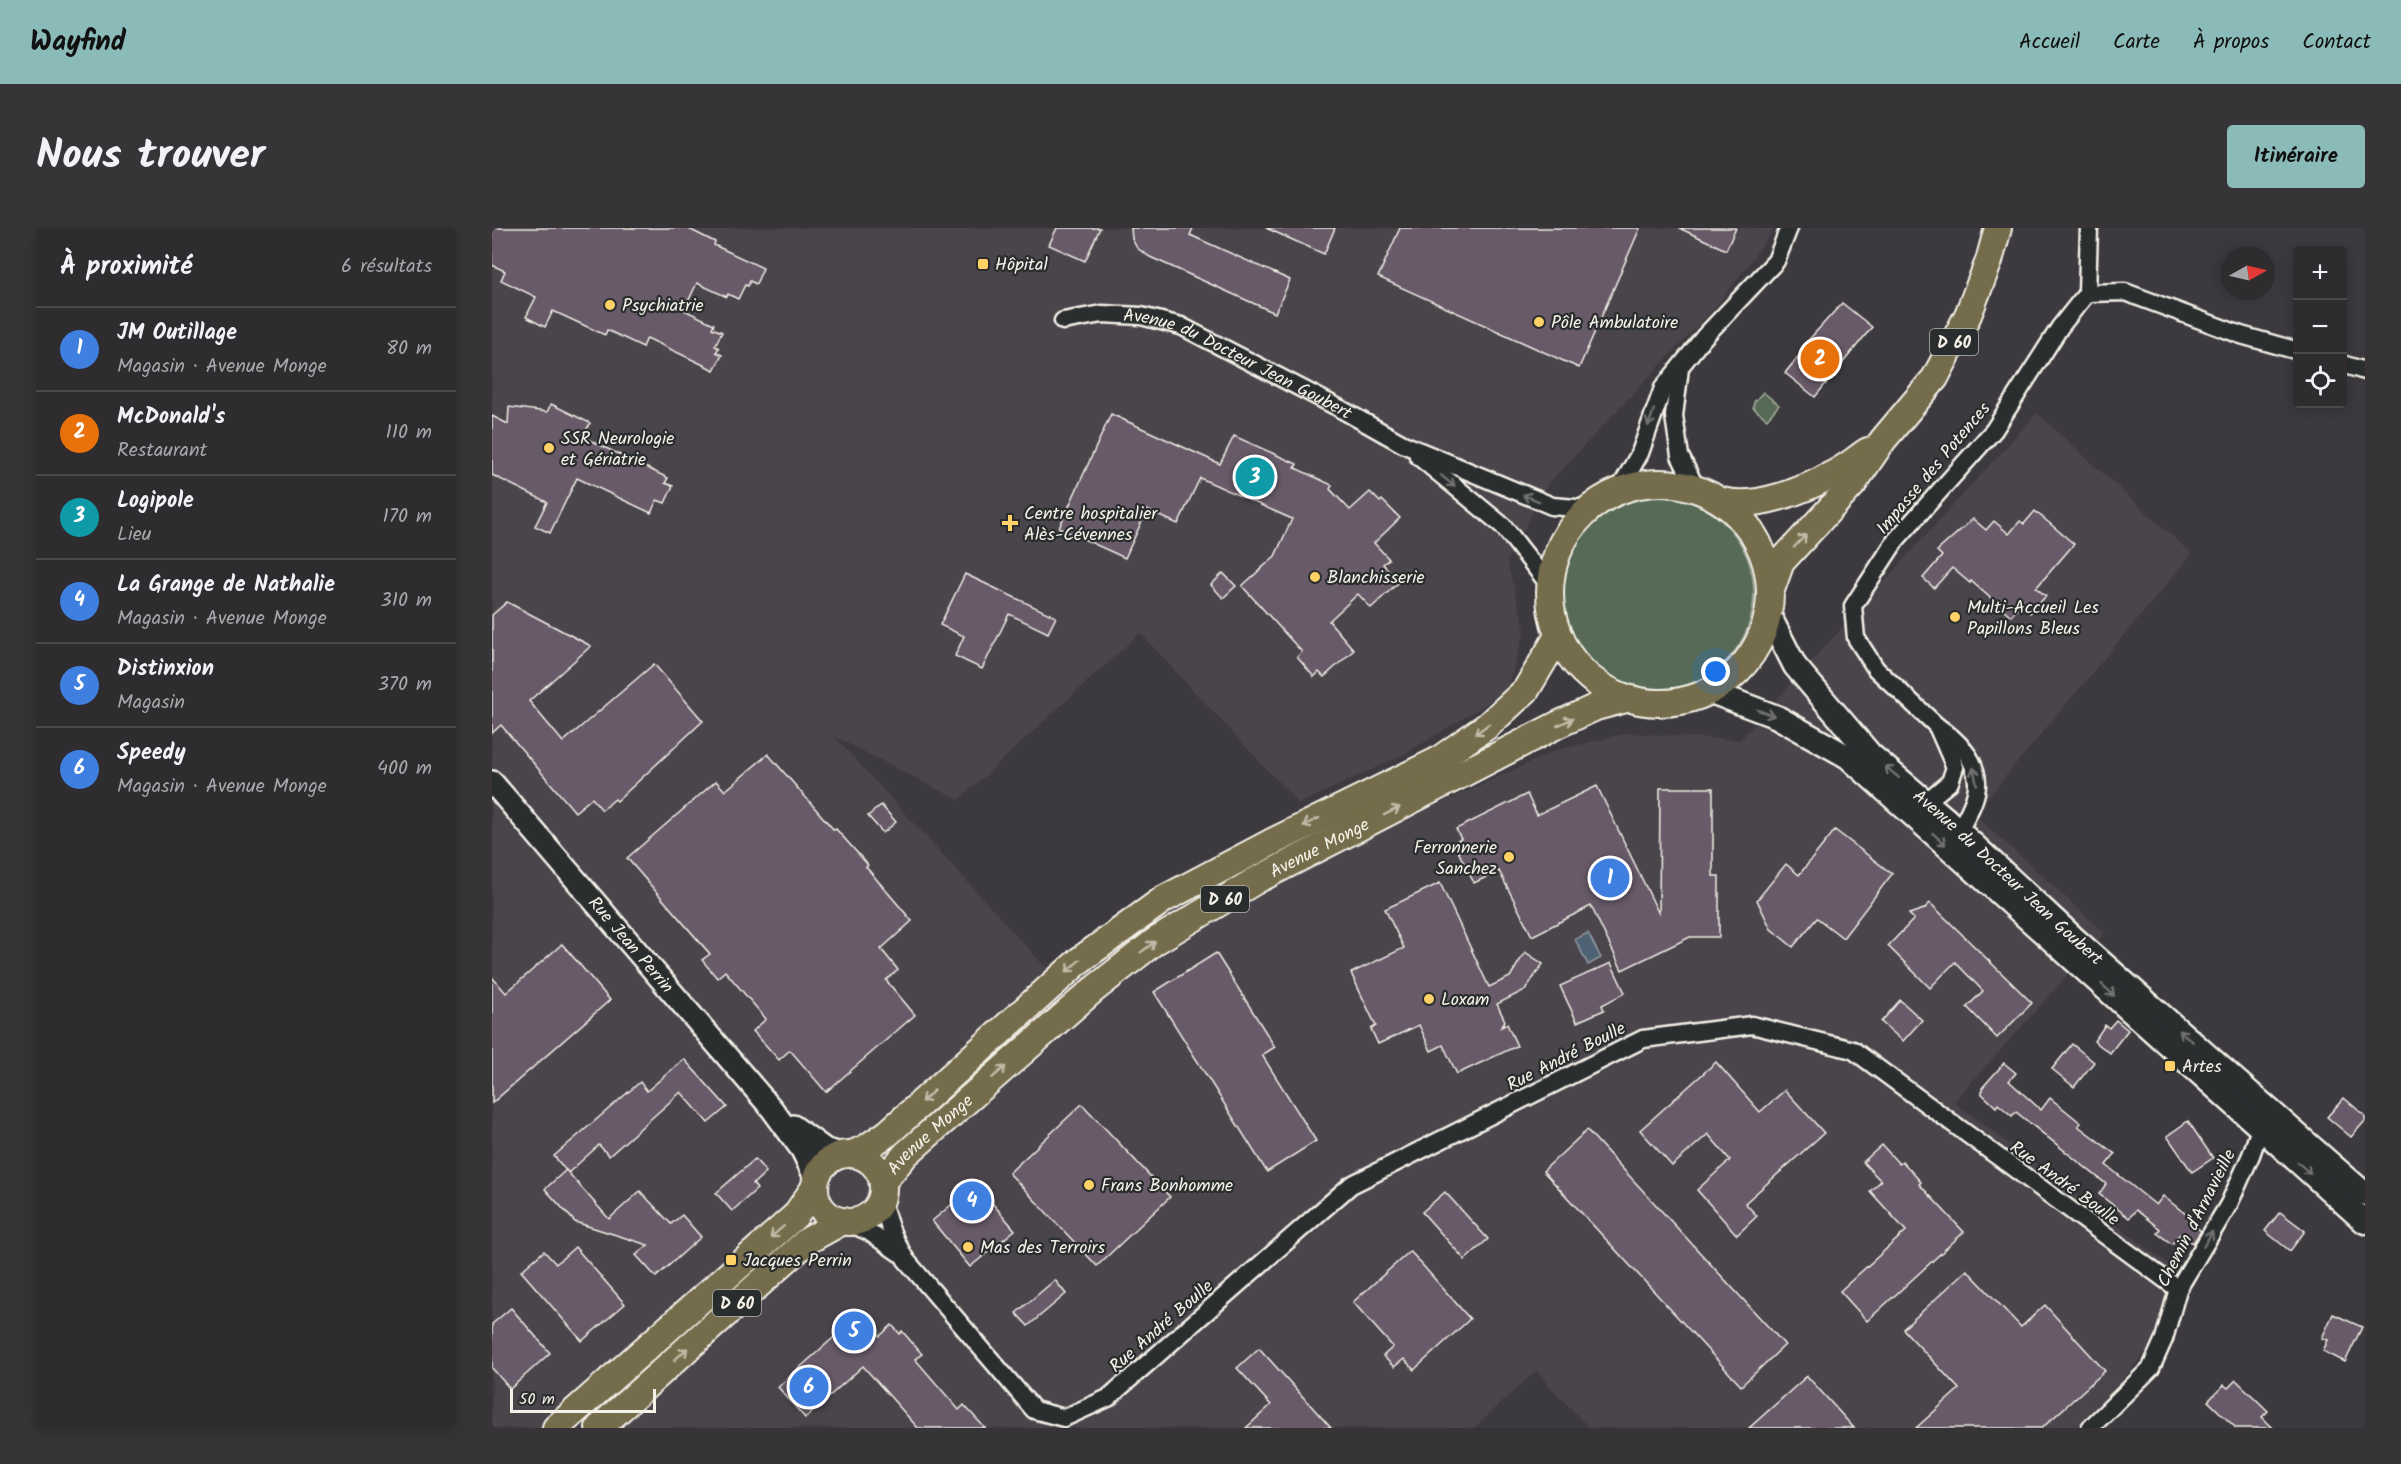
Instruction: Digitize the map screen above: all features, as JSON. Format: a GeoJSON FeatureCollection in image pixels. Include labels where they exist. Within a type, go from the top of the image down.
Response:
{"type":"FeatureCollection","features":[{"type":"Feature","properties":{"kind":"main road","name":"D 60"},"geometry":{"type":"LineString","coordinates":[[1770,602],[1781,562],[1853,484],[1883,440],[1935,378],[1968,315],[1989,261],[1998,228]]}},
{"type":"Feature","properties":{"kind":"main road","name":"D 60"},"geometry":{"type":"LineString","coordinates":[[1722,501],[1733,504],[1785,496],[1834,474],[1883,440]]}},
{"type":"Feature","properties":{"kind":"main road"},"geometry":{"type":"LineString","coordinates":[[1658,482],[1677,483],[1696,488],[1722,501],[1742,519],[1757,540],[1767,564],[1770,602],[1757,646],[1738,673],[1711,692],[1683,702],[1654,704],[1626,699],[1604,689],[1585,675],[1569,657],[1558,636],[1552,620],[1550,586],[1555,557],[1569,531],[1588,509],[1619,490],[1638,484],[1658,482]]}},
{"type":"Feature","properties":{"kind":"main road","name":"Avenue du Docteur Jean Goubert"},"geometry":{"type":"LineString","coordinates":[[1770,602],[1795,666],[1918,808],[1959,831],[2268,1117]]}},
{"type":"Feature","properties":{"kind":"main road","name":"Avenue Monge"},"geometry":{"type":"LineString","coordinates":[[847,1154],[866,1148],[888,1133],[1080,960],[1164,899],[1272,842],[1437,761],[1487,726],[1526,690],[1558,636]]}},
{"type":"Feature","properties":{"kind":"main road","name":"Avenue du Docteur Jean Goubert"},"geometry":{"type":"LineString","coordinates":[[1711,692],[1776,717],[1848,756],[1918,808],[2268,1117]]}},
{"type":"Feature","properties":{"kind":"main road","name":"Avenue Monge"},"geometry":{"type":"LineString","coordinates":[[882,1190],[884,1180],[906,1154],[1093,990],[1154,942],[1255,881],[1536,736],[1596,707],[1626,699]]}},
{"type":"Feature","properties":{"kind":"main road"},"geometry":{"type":"LineString","coordinates":[[2268,1117],[2365,1194]]}},
{"type":"Feature","properties":{"kind":"main road"},"geometry":{"type":"LineString","coordinates":[[2268,1117],[2365,1222]]}},
{"type":"Feature","properties":{"kind":"main road"},"geometry":{"type":"LineString","coordinates":[[847,1154],[863,1157],[873,1164],[880,1174],[882,1190],[878,1206],[859,1221],[845,1222],[834,1219],[820,1206],[815,1183],[826,1163],[847,1154]]}},
{"type":"Feature","properties":{"kind":"main road","name":"D 60"},"geometry":{"type":"LineString","coordinates":[[556,1428],[795,1216],[815,1183]]}},
{"type":"Feature","properties":{"kind":"main road","name":"D 60"},"geometry":{"type":"LineString","coordinates":[[599,1428],[807,1241],[845,1222]]}},
{"type":"Feature","properties":{"kind":"street"},"geometry":{"type":"LineString","coordinates":[[1619,490],[1640,453],[1663,388],[1704,337],[1776,261],[1789,228]]}},
{"type":"Feature","properties":{"kind":"street"},"geometry":{"type":"LineString","coordinates":[[2089,228],[2087,293],[2125,292],[2241,335],[2293,350]]}},
{"type":"Feature","properties":{"kind":"street","name":"Impasse des Potences"},"geometry":{"type":"LineString","coordinates":[[1959,831],[1978,783],[1971,760],[1954,738],[1937,726],[1876,669],[1856,638],[1854,606],[1896,540],[1994,430],[2060,327],[2087,293]]}},
{"type":"Feature","properties":{"kind":"street","name":"Avenue du Docteur Jean Goubert"},"geometry":{"type":"LineString","coordinates":[[1063,321],[1102,314],[1141,316],[1180,326],[1339,408],[1403,444],[1552,506],[1588,509]]}},
{"type":"Feature","properties":{"kind":"street"},"geometry":{"type":"LineString","coordinates":[[2347,365],[2365,371]]}},
{"type":"Feature","properties":{"kind":"street"},"geometry":{"type":"LineString","coordinates":[[1680,369],[1674,416],[1680,456],[1696,488]]}},
{"type":"Feature","properties":{"kind":"street","name":"Avenue du Docteur Jean Goubert"},"geometry":{"type":"LineString","coordinates":[[1403,444],[1503,526],[1550,586]]}},
{"type":"Feature","properties":{"kind":"street","name":"Impasse des Potences"},"geometry":{"type":"LineString","coordinates":[[1918,808],[1950,782],[1955,767],[1937,726]]}},
{"type":"Feature","properties":{"kind":"street","name":"Rue Jean Perrin"},"geometry":{"type":"LineString","coordinates":[[492,782],[772,1108],[802,1150],[815,1183]]}},
{"type":"Feature","properties":{"kind":"street","name":"Rue André Boulle"},"geometry":{"type":"LineString","coordinates":[[882,1190],[884,1211],[892,1236],[906,1260],[1034,1410],[1062,1423],[1108,1398],[1351,1185],[1644,1039],[1752,1024],[1853,1050],[2178,1289]]}},
{"type":"Feature","properties":{"kind":"street","name":"Rue Jean Perrin"},"geometry":{"type":"LineString","coordinates":[[772,1108],[810,1140],[826,1150],[847,1154]]}},
{"type":"Feature","properties":{"kind":"street","name":"Chemin d'Arnavieille"},"geometry":{"type":"LineString","coordinates":[[2090,1428],[2151,1368],[2164,1339],[2178,1289],[2229,1204],[2268,1117]]}},
{"type":"Feature","properties":{"kind":"street","name":"Rue André Boulle"},"geometry":{"type":"LineString","coordinates":[[845,1222],[869,1232],[906,1260]]}},
{"type":"Feature","properties":{"kind":"shaded area"},"geometry":{"type":"Polygon","coordinates":[[[492,228],[1775,228],[1719,303],[1547,485],[1507,562],[1525,629],[1507,691],[1407,753],[1299,804],[1140,633],[959,800],[835,737],[1080,1005],[1131,967],[1283,875],[1557,750],[1628,733],[1740,740],[2037,413],[2192,554],[1974,814],[2105,933],[1954,1102],[2180,1273],[2151,1345],[2082,1428],[1589,1428],[1536,1371],[1474,1428],[492,1428],[492,228]]]}},
{"type":"Feature","properties":{"kind":"green space"},"geometry":{"type":"Polygon","coordinates":[[[1763,392],[1779,405],[1767,419],[1753,408],[1754,402],[1763,392]]]}},
{"type":"Feature","properties":{"kind":"green space"},"geometry":{"type":"Polygon","coordinates":[[[1657,496],[1676,498],[1703,508],[1718,518],[1732,532],[1746,556],[1752,574],[1754,593],[1752,612],[1742,639],[1732,654],[1718,668],[1694,682],[1676,688],[1657,690],[1638,688],[1611,678],[1596,668],[1582,654],[1568,630],[1562,612],[1560,593],[1562,574],[1572,547],[1582,532],[1596,518],[1620,504],[1638,498],[1657,496]]]}},
{"type":"Feature","properties":{"kind":"water"},"geometry":{"type":"Polygon","coordinates":[[[1588,933],[1601,958],[1588,965],[1575,939],[1588,933]]]}},
{"type":"Feature","properties":{"kind":"building","name":"Psychiatrie"},"geometry":{"type":"Polygon","coordinates":[[[492,228],[687,228],[715,242],[714,245],[763,268],[756,284],[750,281],[748,286],[745,285],[738,299],[728,294],[727,297],[697,283],[684,310],[714,324],[712,328],[722,332],[715,346],[719,348],[716,352],[722,355],[714,370],[647,338],[643,347],[607,330],[605,335],[553,311],[545,327],[526,317],[536,297],[501,280],[505,271],[492,265],[492,228]]]}},
{"type":"Feature","properties":{"kind":"building"},"geometry":{"type":"Polygon","coordinates":[[[1057,228],[1100,228],[1085,261],[1049,245],[1057,228]]]}},
{"type":"Feature","properties":{"kind":"building"},"geometry":{"type":"Polygon","coordinates":[[[1131,228],[1193,228],[1190,235],[1290,280],[1275,313],[1150,257],[1137,248],[1132,239],[1131,228]]]}},
{"type":"Feature","properties":{"kind":"building"},"geometry":{"type":"Polygon","coordinates":[[[1266,228],[1335,228],[1324,254],[1266,228]]]}},
{"type":"Feature","properties":{"kind":"building","name":"Pôle Ambulatoire"},"geometry":{"type":"Polygon","coordinates":[[[1400,228],[1640,228],[1579,368],[1378,277],[1400,228]]]}},
{"type":"Feature","properties":{"kind":"building"},"geometry":{"type":"Polygon","coordinates":[[[1679,228],[1736,228],[1726,250],[1679,228]]]}},
{"type":"Feature","properties":{"kind":"building"},"geometry":{"type":"Polygon","coordinates":[[[1842,303],[1872,327],[1815,397],[1785,373],[1807,346],[1805,344],[1842,303]]]}},
{"type":"Feature","properties":{"kind":"building","name":"SSR Neurologie et Gériatrie"},"geometry":{"type":"Polygon","coordinates":[[[551,404],[590,423],[583,437],[668,478],[665,483],[673,486],[665,503],[657,500],[651,513],[577,478],[550,533],[535,526],[547,502],[492,475],[492,416],[508,424],[509,407],[547,412],[551,404]]]}},
{"type":"Feature","properties":{"kind":"building"},"geometry":{"type":"Polygon","coordinates":[[[1111,414],[1220,464],[1234,436],[1297,464],[1295,468],[1332,485],[1330,489],[1350,510],[1370,492],[1380,502],[1382,500],[1400,518],[1374,543],[1389,559],[1383,564],[1399,582],[1371,608],[1358,594],[1329,621],[1354,650],[1324,677],[1319,672],[1314,677],[1297,657],[1302,652],[1242,586],[1275,556],[1292,519],[1200,478],[1178,524],[1147,510],[1125,558],[1059,528],[1111,414]]]}},
{"type":"Feature","properties":{"kind":"building"},"geometry":{"type":"Polygon","coordinates":[[[2035,511],[2074,544],[2036,588],[2046,596],[2030,613],[2021,605],[2011,616],[1971,581],[1970,583],[1952,568],[1934,588],[1923,578],[1942,556],[1937,551],[1973,519],[1986,530],[1994,521],[2009,534],[2020,521],[2024,524],[2035,511]]]}},
{"type":"Feature","properties":{"kind":"building"},"geometry":{"type":"Polygon","coordinates":[[[1223,573],[1236,586],[1223,598],[1211,585],[1223,573]]]}},
{"type":"Feature","properties":{"kind":"building"},"geometry":{"type":"Polygon","coordinates":[[[965,574],[1056,617],[1048,633],[1009,614],[982,669],[955,656],[964,636],[940,625],[965,574]]]}},
{"type":"Feature","properties":{"kind":"building"},"geometry":{"type":"Polygon","coordinates":[[[507,602],[591,646],[529,701],[563,742],[654,664],[703,721],[617,801],[615,799],[602,810],[592,798],[575,812],[501,725],[492,733],[492,615],[507,602]]]}},
{"type":"Feature","properties":{"kind":"building"},"geometry":{"type":"Polygon","coordinates":[[[768,754],[834,830],[836,829],[868,865],[866,867],[912,921],[881,949],[898,970],[886,980],[915,1015],[826,1092],[790,1050],[779,1060],[753,1031],[766,1019],[725,971],[717,978],[702,960],[710,954],[627,858],[716,781],[725,791],[768,754]]]}},
{"type":"Feature","properties":{"kind":"building"},"geometry":{"type":"Polygon","coordinates":[[[1597,786],[1659,914],[1660,788],[1713,788],[1713,876],[1719,876],[1719,937],[1690,937],[1622,970],[1591,906],[1532,936],[1499,871],[1474,883],[1454,843],[1461,839],[1456,829],[1527,794],[1537,815],[1597,786]]]}},
{"type":"Feature","properties":{"kind":"building"},"geometry":{"type":"Polygon","coordinates":[[[881,805],[896,822],[883,833],[868,816],[881,805]]]}},
{"type":"Feature","properties":{"kind":"building"},"geometry":{"type":"Polygon","coordinates":[[[1835,830],[1892,874],[1843,938],[1817,918],[1793,947],[1771,929],[1757,900],[1786,864],[1799,875],[1835,830]]]}},
{"type":"Feature","properties":{"kind":"building","name":"Loxam"},"geometry":{"type":"Polygon","coordinates":[[[1440,883],[1489,987],[1510,977],[1525,952],[1543,964],[1525,990],[1497,1004],[1505,1021],[1501,1027],[1507,1024],[1517,1046],[1457,1074],[1443,1045],[1431,1051],[1419,1025],[1378,1044],[1371,1029],[1376,1026],[1351,973],[1404,948],[1385,909],[1440,883]]]}},
{"type":"Feature","properties":{"kind":"building"},"geometry":{"type":"Polygon","coordinates":[[[1930,903],[2032,1003],[1997,1038],[1967,1007],[1983,991],[1955,962],[1930,988],[1888,946],[1914,919],[1909,914],[1924,909],[1930,903]]]}},
{"type":"Feature","properties":{"kind":"building"},"geometry":{"type":"Polygon","coordinates":[[[562,944],[610,1000],[492,1103],[492,977],[506,993],[562,944]]]}},
{"type":"Feature","properties":{"kind":"building"},"geometry":{"type":"Polygon","coordinates":[[[1216,953],[1275,1047],[1262,1055],[1316,1141],[1267,1172],[1154,992],[1216,953]]]}},
{"type":"Feature","properties":{"kind":"building"},"geometry":{"type":"Polygon","coordinates":[[[1611,963],[1625,993],[1602,1005],[1604,1010],[1577,1022],[1560,986],[1611,963]]]}},
{"type":"Feature","properties":{"kind":"building"},"geometry":{"type":"Polygon","coordinates":[[[1900,1000],[1922,1020],[1903,1041],[1881,1022],[1900,1000]]]}},
{"type":"Feature","properties":{"kind":"building"},"geometry":{"type":"Polygon","coordinates":[[[2116,1020],[2128,1030],[2110,1053],[2094,1041],[2105,1025],[2109,1028],[2116,1020]]]}},
{"type":"Feature","properties":{"kind":"building"},"geometry":{"type":"Polygon","coordinates":[[[2072,1044],[2094,1062],[2074,1087],[2052,1069],[2072,1044]]]}},
{"type":"Feature","properties":{"kind":"building"},"geometry":{"type":"Polygon","coordinates":[[[684,1059],[727,1107],[708,1123],[681,1092],[609,1156],[599,1145],[568,1173],[554,1156],[640,1082],[647,1091],[684,1059]]]}},
{"type":"Feature","properties":{"kind":"building"},"geometry":{"type":"Polygon","coordinates":[[[1716,1062],[1760,1112],[1785,1090],[1824,1133],[1745,1203],[1757,1216],[1737,1235],[1697,1190],[1730,1160],[1708,1134],[1672,1166],[1640,1130],[1716,1062]]]}},
{"type":"Feature","properties":{"kind":"building"},"geometry":{"type":"Polygon","coordinates":[[[2004,1063],[2016,1073],[2009,1081],[2041,1110],[2050,1098],[2081,1123],[2078,1126],[2115,1154],[2106,1165],[2156,1205],[2163,1196],[2192,1219],[2190,1222],[2201,1231],[2193,1243],[2180,1234],[2172,1244],[2157,1233],[2160,1229],[2136,1210],[2129,1218],[2099,1194],[2106,1184],[2016,1112],[2012,1116],[1998,1104],[1996,1107],[1982,1094],[1982,1088],[2004,1063]]]}},
{"type":"Feature","properties":{"kind":"building"},"geometry":{"type":"Polygon","coordinates":[[[2344,1098],[2365,1116],[2365,1121],[2351,1137],[2327,1117],[2344,1098]]]}},
{"type":"Feature","properties":{"kind":"building","name":"Frans Bonhomme"},"geometry":{"type":"Polygon","coordinates":[[[1082,1104],[1170,1197],[1097,1266],[1009,1173],[1082,1104]]]}},
{"type":"Feature","properties":{"kind":"building"},"geometry":{"type":"Polygon","coordinates":[[[2188,1121],[2213,1158],[2192,1172],[2167,1136],[2188,1121]]]}},
{"type":"Feature","properties":{"kind":"building"},"geometry":{"type":"Polygon","coordinates":[[[1587,1130],[1785,1345],[1741,1386],[1543,1171],[1587,1130]]]}},
{"type":"Feature","properties":{"kind":"building"},"geometry":{"type":"Polygon","coordinates":[[[1882,1145],[1899,1164],[1902,1161],[1921,1182],[1919,1184],[1964,1232],[1867,1321],[1840,1291],[1906,1231],[1870,1191],[1881,1181],[1863,1162],[1882,1145]]]}},
{"type":"Feature","properties":{"kind":"building"},"geometry":{"type":"Polygon","coordinates":[[[755,1159],[766,1172],[753,1184],[757,1189],[732,1211],[716,1193],[755,1159]]]}},
{"type":"Feature","properties":{"kind":"building"},"geometry":{"type":"Polygon","coordinates":[[[566,1170],[609,1219],[640,1191],[671,1224],[682,1215],[701,1237],[656,1277],[636,1255],[648,1245],[575,1222],[545,1189],[566,1170]]]}},
{"type":"Feature","properties":{"kind":"building"},"geometry":{"type":"Polygon","coordinates":[[[976,1184],[1015,1230],[970,1267],[932,1221],[976,1184]]]}},
{"type":"Feature","properties":{"kind":"building"},"geometry":{"type":"Polygon","coordinates":[[[1445,1192],[1488,1239],[1465,1260],[1422,1212],[1445,1192]]]}},
{"type":"Feature","properties":{"kind":"building"},"geometry":{"type":"Polygon","coordinates":[[[2280,1212],[2305,1231],[2290,1251],[2265,1231],[2280,1212]]]}},
{"type":"Feature","properties":{"kind":"building"},"geometry":{"type":"Polygon","coordinates":[[[575,1247],[625,1304],[582,1341],[521,1271],[544,1251],[556,1264],[575,1247]]]}},
{"type":"Feature","properties":{"kind":"building"},"geometry":{"type":"Polygon","coordinates":[[[1410,1251],[1470,1319],[1414,1370],[1404,1359],[1394,1367],[1383,1356],[1393,1347],[1353,1302],[1410,1251]]]}},
{"type":"Feature","properties":{"kind":"building"},"geometry":{"type":"Polygon","coordinates":[[[1967,1270],[2021,1327],[2045,1305],[2105,1371],[2042,1428],[1916,1428],[1959,1389],[1903,1329],[1967,1270]]]}},
{"type":"Feature","properties":{"kind":"building"},"geometry":{"type":"Polygon","coordinates":[[[1055,1280],[1066,1294],[1028,1326],[1016,1313],[1055,1280]]]}},
{"type":"Feature","properties":{"kind":"building"},"geometry":{"type":"Polygon","coordinates":[[[511,1308],[550,1353],[510,1389],[492,1368],[492,1324],[511,1308]]]}},
{"type":"Feature","properties":{"kind":"building"},"geometry":{"type":"Polygon","coordinates":[[[860,1314],[880,1336],[892,1325],[900,1334],[902,1331],[922,1354],[915,1359],[959,1410],[964,1405],[985,1428],[918,1428],[863,1366],[805,1418],[778,1387],[860,1314]]]}},
{"type":"Feature","properties":{"kind":"building"},"geometry":{"type":"Polygon","coordinates":[[[2333,1314],[2362,1327],[2345,1362],[2323,1351],[2328,1340],[2322,1338],[2333,1314]]]}},
{"type":"Feature","properties":{"kind":"building"},"geometry":{"type":"Polygon","coordinates":[[[1259,1348],[1331,1428],[1246,1428],[1271,1405],[1237,1368],[1259,1348]]]}},
{"type":"Feature","properties":{"kind":"building"},"geometry":{"type":"Polygon","coordinates":[[[1807,1376],[1854,1428],[1749,1428],[1807,1376]]]}},
{"type":"Feature","properties":{"kind":"building"},"geometry":{"type":"Polygon","coordinates":[[[2236,1380],[2268,1411],[2262,1417],[2273,1428],[2236,1428],[2208,1401],[2224,1385],[2228,1388],[2236,1380]]]}},
{"type":"Feature","properties":{"kind":"place","name":"Hôpital"},"geometry":{"type":"Point","coordinates":[983,264]}},
{"type":"Feature","properties":{"kind":"place","name":"Psychiatrie"},"geometry":{"type":"Point","coordinates":[610,305]}},
{"type":"Feature","properties":{"kind":"place","name":"Pôle Ambulatoire"},"geometry":{"type":"Point","coordinates":[1539,322]}},
{"type":"Feature","properties":{"kind":"place","name":"McDonald's"},"geometry":{"type":"Point","coordinates":[1820,359]}},
{"type":"Feature","properties":{"kind":"place","name":"SSR Neurologie et Gériatrie"},"geometry":{"type":"Point","coordinates":[549,448]}},
{"type":"Feature","properties":{"kind":"place","name":"Logipole"},"geometry":{"type":"Point","coordinates":[1255,477]}},
{"type":"Feature","properties":{"kind":"place","name":"Centre hospitalier Alès-Cévennes"},"geometry":{"type":"Point","coordinates":[1010,523]}},
{"type":"Feature","properties":{"kind":"place","name":"Blanchisserie"},"geometry":{"type":"Point","coordinates":[1315,577]}},
{"type":"Feature","properties":{"kind":"place","name":"Multi-Accueil Les Papillons Bleus"},"geometry":{"type":"Point","coordinates":[1955,617]}},
{"type":"Feature","properties":{"kind":"place","name":"Ferronnerie Sanchez"},"geometry":{"type":"Point","coordinates":[1509,857]}},
{"type":"Feature","properties":{"kind":"place","name":"JM Outillage"},"geometry":{"type":"Point","coordinates":[1610,878]}},
{"type":"Feature","properties":{"kind":"place","name":"Loxam"},"geometry":{"type":"Point","coordinates":[1429,999]}},
{"type":"Feature","properties":{"kind":"place","name":"Artes"},"geometry":{"type":"Point","coordinates":[2170,1066]}},
{"type":"Feature","properties":{"kind":"place","name":"Frans Bonhomme"},"geometry":{"type":"Point","coordinates":[1089,1185]}},
{"type":"Feature","properties":{"kind":"place","name":"La Grange de Nathalie"},"geometry":{"type":"Point","coordinates":[972,1201]}},
{"type":"Feature","properties":{"kind":"place","name":"Mas des Terroirs"},"geometry":{"type":"Point","coordinates":[968,1247]}},
{"type":"Feature","properties":{"kind":"place","name":"Jacques Perrin"},"geometry":{"type":"Point","coordinates":[731,1260]}},
{"type":"Feature","properties":{"kind":"place","name":"Distinxion"},"geometry":{"type":"Point","coordinates":[854,1331]}},
{"type":"Feature","properties":{"kind":"place","name":"Speedy"},"geometry":{"type":"Point","coordinates":[809,1387]}}]}
